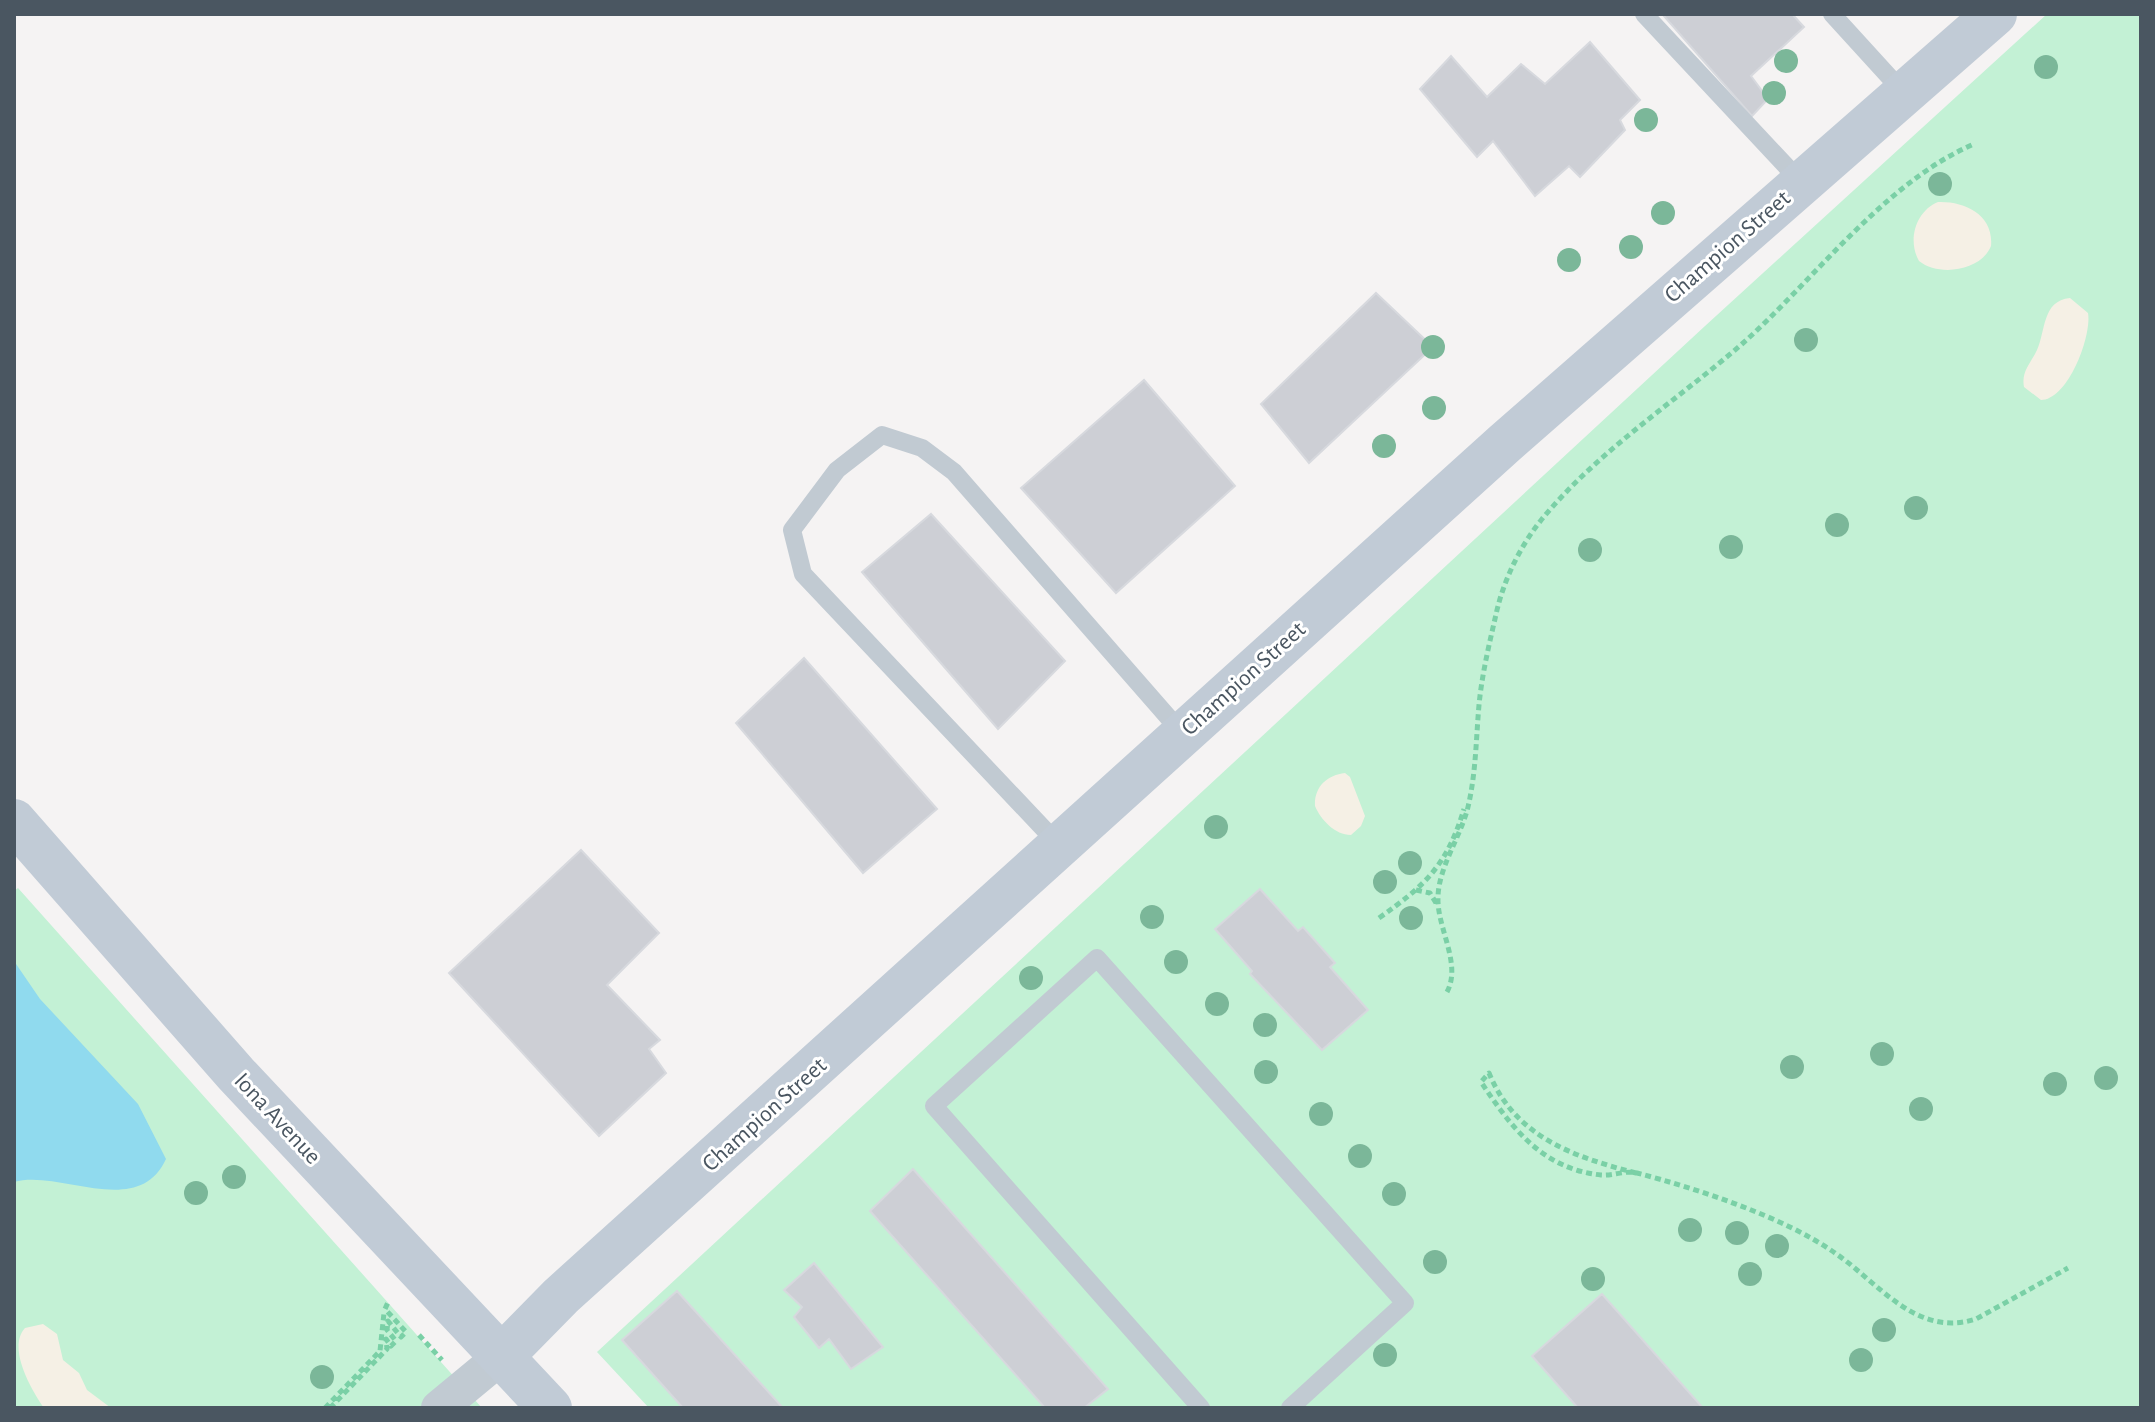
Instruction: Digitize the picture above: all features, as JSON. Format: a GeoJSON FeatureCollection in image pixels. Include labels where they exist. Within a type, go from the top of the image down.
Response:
{"type":"FeatureCollection","features":[{"type":"Feature","properties":{"kind":"street","name":"Champion Street"},"geometry":{"type":"LineString","coordinates":[[503,1355],[561,1296],[1182,733],[1800,181],[1995,14]]}},
{"type":"Feature","properties":{"kind":"street","name":"Iona Avenue"},"geometry":{"type":"LineString","coordinates":[[14,821],[236,1074],[550,1408]]}},
{"type":"Feature","properties":{"kind":"street"},"geometry":{"type":"LineString","coordinates":[[452,1397],[503,1355]]}},
{"type":"Feature","properties":{"kind":"lane"},"geometry":{"type":"LineString","coordinates":[[1644,14],[1800,181]]}},
{"type":"Feature","properties":{"kind":"lane"},"geometry":{"type":"LineString","coordinates":[[1832,14],[1904,93]]}},
{"type":"Feature","properties":{"kind":"lane"},"geometry":{"type":"LineString","coordinates":[[1059,845],[803,574],[792,530],[837,470],[882,435],[922,448],[954,472],[1182,733]]}},
{"type":"Feature","properties":{"kind":"lane"},"geometry":{"type":"LineString","coordinates":[[1201,1408],[934,1106],[1097,958],[1405,1303],[1290,1408]]}},
{"type":"Feature","properties":{"kind":"path"},"geometry":{"type":"LineString","coordinates":[[1379,918],[1416,890],[1444,861],[1460,823],[1474,755],[1475,711],[1482,667],[1503,590],[1528,537],[1563,496],[1760,327],[1907,187],[1942,159],[1974,144]]}},
{"type":"Feature","properties":{"kind":"path"},"geometry":{"type":"LineString","coordinates":[[1447,992],[1452,971],[1439,912],[1439,886],[1470,795],[1479,701],[1503,590]]}},
{"type":"Feature","properties":{"kind":"path"},"geometry":{"type":"LineString","coordinates":[[1416,890],[1430,893],[1439,912]]}},
{"type":"Feature","properties":{"kind":"path"},"geometry":{"type":"LineString","coordinates":[[1636,1173],[1591,1173],[1562,1164],[1535,1149],[1512,1128],[1481,1082],[1489,1073],[1499,1094],[1527,1128],[1559,1149],[1589,1161],[1636,1173],[1795,1229],[1837,1254],[1898,1305],[1938,1322],[1963,1323],[1976,1319],[2068,1268]]}},
{"type":"Feature","properties":{"kind":"path"},"geometry":{"type":"LineString","coordinates":[[328,1408],[387,1349],[386,1339],[391,1346],[396,1341],[387,1330],[388,1321],[401,1337],[406,1332],[385,1309],[387,1299],[452,1397]]}},
{"type":"Feature","properties":{"kind":"path"},"geometry":{"type":"LineString","coordinates":[[328,1408],[380,1351],[384,1313]]}},
{"type":"Feature","properties":{"kind":"green space"},"geometry":{"type":"Polygon","coordinates":[[[2047,14],[2141,14],[2141,1408],[649,1408],[597,1352],[1705,326],[2047,14]]]}},
{"type":"Feature","properties":{"kind":"green space"},"geometry":{"type":"Polygon","coordinates":[[[18,888],[482,1408],[14,1408],[14,891],[18,888]]]}},
{"type":"Feature","properties":{"kind":"sand"},"geometry":{"type":"Polygon","coordinates":[[[1938,202],[1967,207],[1983,218],[1991,235],[1991,246],[1978,261],[1948,270],[1927,266],[1919,261],[1914,244],[1916,227],[1924,212],[1938,202]]]}},
{"type":"Feature","properties":{"kind":"sand"},"geometry":{"type":"Polygon","coordinates":[[[2070,298],[2088,313],[2082,351],[2069,379],[2060,390],[2041,400],[2024,387],[2025,372],[2037,350],[2050,310],[2061,300],[2070,298]]]}},
{"type":"Feature","properties":{"kind":"sand"},"geometry":{"type":"Polygon","coordinates":[[[1345,773],[1350,777],[1365,816],[1361,826],[1351,835],[1329,826],[1315,806],[1323,783],[1345,773]]]}},
{"type":"Feature","properties":{"kind":"sand"},"geometry":{"type":"Polygon","coordinates":[[[43,1324],[57,1334],[63,1360],[79,1373],[87,1390],[111,1408],[44,1408],[23,1368],[19,1346],[25,1328],[43,1324]]]}},
{"type":"Feature","properties":{"kind":"water"},"geometry":{"type":"Polygon","coordinates":[[[14,961],[40,999],[138,1104],[166,1159],[153,1177],[137,1186],[118,1190],[33,1180],[14,1182],[14,961]]]}},
{"type":"Feature","properties":{"kind":"building"},"geometry":{"type":"Polygon","coordinates":[[[1792,14],[1804,27],[1751,76],[1768,99],[1752,116],[1663,15],[1792,14]]]}},
{"type":"Feature","properties":{"kind":"building"},"geometry":{"type":"Polygon","coordinates":[[[1590,42],[1640,100],[1620,120],[1625,130],[1580,177],[1569,166],[1535,196],[1493,141],[1477,157],[1420,89],[1451,56],[1487,97],[1521,64],[1545,84],[1590,42]]]}},
{"type":"Feature","properties":{"kind":"building"},"geometry":{"type":"Polygon","coordinates":[[[1376,293],[1433,347],[1309,463],[1261,404],[1376,293]]]}},
{"type":"Feature","properties":{"kind":"building"},"geometry":{"type":"Polygon","coordinates":[[[1144,380],[1235,486],[1116,593],[1021,488],[1144,380]]]}},
{"type":"Feature","properties":{"kind":"building"},"geometry":{"type":"Polygon","coordinates":[[[931,514],[1065,661],[998,729],[862,572],[931,514]]]}},
{"type":"Feature","properties":{"kind":"building"},"geometry":{"type":"Polygon","coordinates":[[[804,658],[937,809],[863,873],[736,723],[804,658]]]}},
{"type":"Feature","properties":{"kind":"building"},"geometry":{"type":"Polygon","coordinates":[[[581,850],[659,933],[607,985],[660,1040],[649,1049],[666,1073],[599,1136],[449,973],[581,850]]]}},
{"type":"Feature","properties":{"kind":"building"},"geometry":{"type":"Polygon","coordinates":[[[1260,889],[1298,931],[1303,927],[1335,963],[1330,967],[1368,1010],[1322,1050],[1250,974],[1252,971],[1215,929],[1260,889]]]}},
{"type":"Feature","properties":{"kind":"building"},"geometry":{"type":"Polygon","coordinates":[[[913,1169],[1108,1389],[1084,1408],[1045,1408],[870,1211],[913,1169]]]}},
{"type":"Feature","properties":{"kind":"building"},"geometry":{"type":"Polygon","coordinates":[[[814,1263],[883,1347],[851,1369],[829,1339],[819,1348],[794,1317],[802,1307],[784,1290],[814,1263]]]}},
{"type":"Feature","properties":{"kind":"building"},"geometry":{"type":"Polygon","coordinates":[[[677,1291],[783,1408],[683,1408],[622,1340],[677,1291]]]}},
{"type":"Feature","properties":{"kind":"building"},"geometry":{"type":"Polygon","coordinates":[[[1602,1294],[1703,1408],[1578,1408],[1532,1356],[1602,1294]]]}}]}
